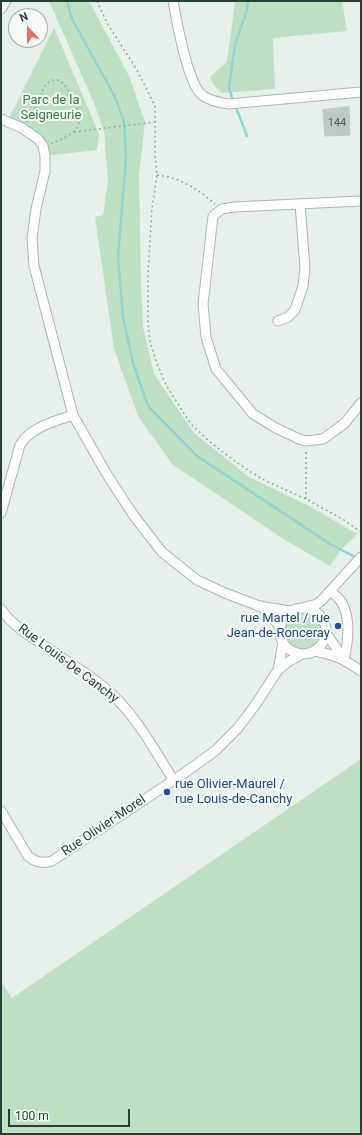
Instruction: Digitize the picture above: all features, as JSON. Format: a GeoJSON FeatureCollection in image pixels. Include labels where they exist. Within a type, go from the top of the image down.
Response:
{"type":"FeatureCollection","features":[{"type":"Feature","properties":{"kind":"street"},"geometry":{"type":"LineString","coordinates":[[1,10],[6,1]]}},
{"type":"Feature","properties":{"kind":"street"},"geometry":{"type":"LineString","coordinates":[[173,1],[180,40],[193,81],[200,94],[211,101],[228,104],[361,92]]}},
{"type":"Feature","properties":{"kind":"street"},"geometry":{"type":"LineString","coordinates":[[1,119],[22,128],[38,140],[43,146],[45,171],[36,209],[32,238],[34,266],[73,414],[106,473],[134,516],[162,552],[197,580],[224,593],[259,606],[290,611],[317,604],[330,592],[361,557]]}},
{"type":"Feature","properties":{"kind":"street"},"geometry":{"type":"LineString","coordinates":[[361,201],[234,207],[222,210],[214,216],[203,304],[206,337],[216,369],[253,414],[276,428],[306,441],[323,439],[345,423],[361,403]]}},
{"type":"Feature","properties":{"kind":"street"},"geometry":{"type":"LineString","coordinates":[[278,321],[288,317],[296,310],[303,286],[305,268],[300,204]]}},
{"type":"Feature","properties":{"kind":"street"},"geometry":{"type":"LineString","coordinates":[[1,513],[20,445],[25,437],[32,431],[73,414]]}},
{"type":"Feature","properties":{"kind":"street"},"geometry":{"type":"LineString","coordinates":[[330,592],[324,609],[326,633],[344,659],[361,671]]}},
{"type":"Feature","properties":{"kind":"street"},"geometry":{"type":"LineString","coordinates":[[330,592],[337,595],[341,600],[347,619],[348,639],[344,659]]}},
{"type":"Feature","properties":{"kind":"street"},"geometry":{"type":"LineString","coordinates":[[259,606],[268,612],[280,627]]}},
{"type":"Feature","properties":{"kind":"street"},"geometry":{"type":"LineString","coordinates":[[304,607],[312,609],[324,620]]}},
{"type":"Feature","properties":{"kind":"street","name":"Rue Louis-De Canchy"},"geometry":{"type":"LineString","coordinates":[[1,609],[25,633],[105,688],[124,706],[145,733],[174,781]]}},
{"type":"Feature","properties":{"kind":"street"},"geometry":{"type":"LineString","coordinates":[[290,611],[285,616],[280,627],[283,643],[291,650],[302,654],[314,651],[330,654],[344,659]]}},
{"type":"Feature","properties":{"kind":"street"},"geometry":{"type":"LineString","coordinates":[[314,651],[322,644],[326,633]]}},
{"type":"Feature","properties":{"kind":"street","name":"Rue Olivier-Morel"},"geometry":{"type":"LineString","coordinates":[[278,670],[283,643]]}},
{"type":"Feature","properties":{"kind":"street","name":"Rue Olivier-Morel"},"geometry":{"type":"LineString","coordinates":[[1,811],[28,856],[36,861],[46,863],[57,858],[199,764],[228,738],[247,717],[278,670],[302,654]]}},
{"type":"Feature","properties":{"kind":"path"},"geometry":{"type":"LineString","coordinates":[[97,1],[108,23],[137,70],[155,106],[155,156],[157,175],[152,208],[148,274],[148,321],[150,341],[166,385],[190,423],[215,446],[236,462],[262,479],[306,499],[344,520],[361,532]]}},
{"type":"Feature","properties":{"kind":"path"},"geometry":{"type":"LineString","coordinates":[[22,128],[38,103],[42,89],[56,79],[64,83],[77,106],[80,120],[79,125],[74,132],[63,139],[43,146]]}},
{"type":"Feature","properties":{"kind":"path"},"geometry":{"type":"LineString","coordinates":[[74,132],[155,122]]}},
{"type":"Feature","properties":{"kind":"path"},"geometry":{"type":"LineString","coordinates":[[157,175],[168,176],[198,190],[222,210]]}},
{"type":"Feature","properties":{"kind":"path"},"geometry":{"type":"LineString","coordinates":[[306,441],[306,499]]}},
{"type":"Feature","properties":{"kind":"green space"},"geometry":{"type":"Polygon","coordinates":[[[49,1],[89,1],[129,76],[145,122],[139,175],[141,283],[143,327],[154,374],[194,433],[249,477],[311,507],[357,534],[340,551],[330,566],[285,540],[172,464],[138,416],[114,349],[95,217],[103,215],[108,181],[104,131],[94,103],[49,1]]]}},
{"type":"Feature","properties":{"kind":"green space"},"geometry":{"type":"Polygon","coordinates":[[[342,1],[347,31],[273,38],[275,89],[222,93],[215,87],[210,77],[227,62],[235,2],[342,1]]]}},
{"type":"Feature","properties":{"kind":"green space","name":"Parc de la Seigneurie"},"geometry":{"type":"Polygon","coordinates":[[[54,28],[99,134],[97,150],[45,156],[43,146],[7,122],[44,48],[48,48],[48,40],[54,28]]]}},
{"type":"Feature","properties":{"kind":"green space"},"geometry":{"type":"Polygon","coordinates":[[[298,611],[306,611],[316,616],[320,623],[320,637],[316,644],[306,649],[298,649],[288,644],[286,641],[283,634],[283,626],[288,616],[291,614],[298,611]]]}},
{"type":"Feature","properties":{"kind":"green space"},"geometry":{"type":"Polygon","coordinates":[[[361,759],[361,1134],[1,1134],[1,982],[12,998],[361,759]]]}},
{"type":"Feature","properties":{"kind":"building"},"geometry":{"type":"Polygon","coordinates":[[[349,107],[350,135],[325,136],[323,110],[349,107]]]}},
{"type":"Feature","properties":{"kind":"waterway"},"geometry":{"type":"LineString","coordinates":[[67,1],[72,19],[115,97],[124,122],[126,158],[118,257],[123,317],[133,363],[148,406],[197,456],[330,544],[357,558]]}},
{"type":"Feature","properties":{"kind":"waterway"},"geometry":{"type":"LineString","coordinates":[[232,97],[229,88],[235,45],[247,10],[248,1]]}},
{"type":"Feature","properties":{"kind":"waterway"},"geometry":{"type":"LineString","coordinates":[[237,110],[247,136]]}},
{"type":"Feature","properties":{"kind":"place","name":"rue Martel / rue Jean-de-Ronceray"},"geometry":{"type":"Point","coordinates":[338,626]}},
{"type":"Feature","properties":{"kind":"place","name":"rue Olivier-Maurel / rue Louis-de-Canchy"},"geometry":{"type":"Point","coordinates":[167,792]}}]}
